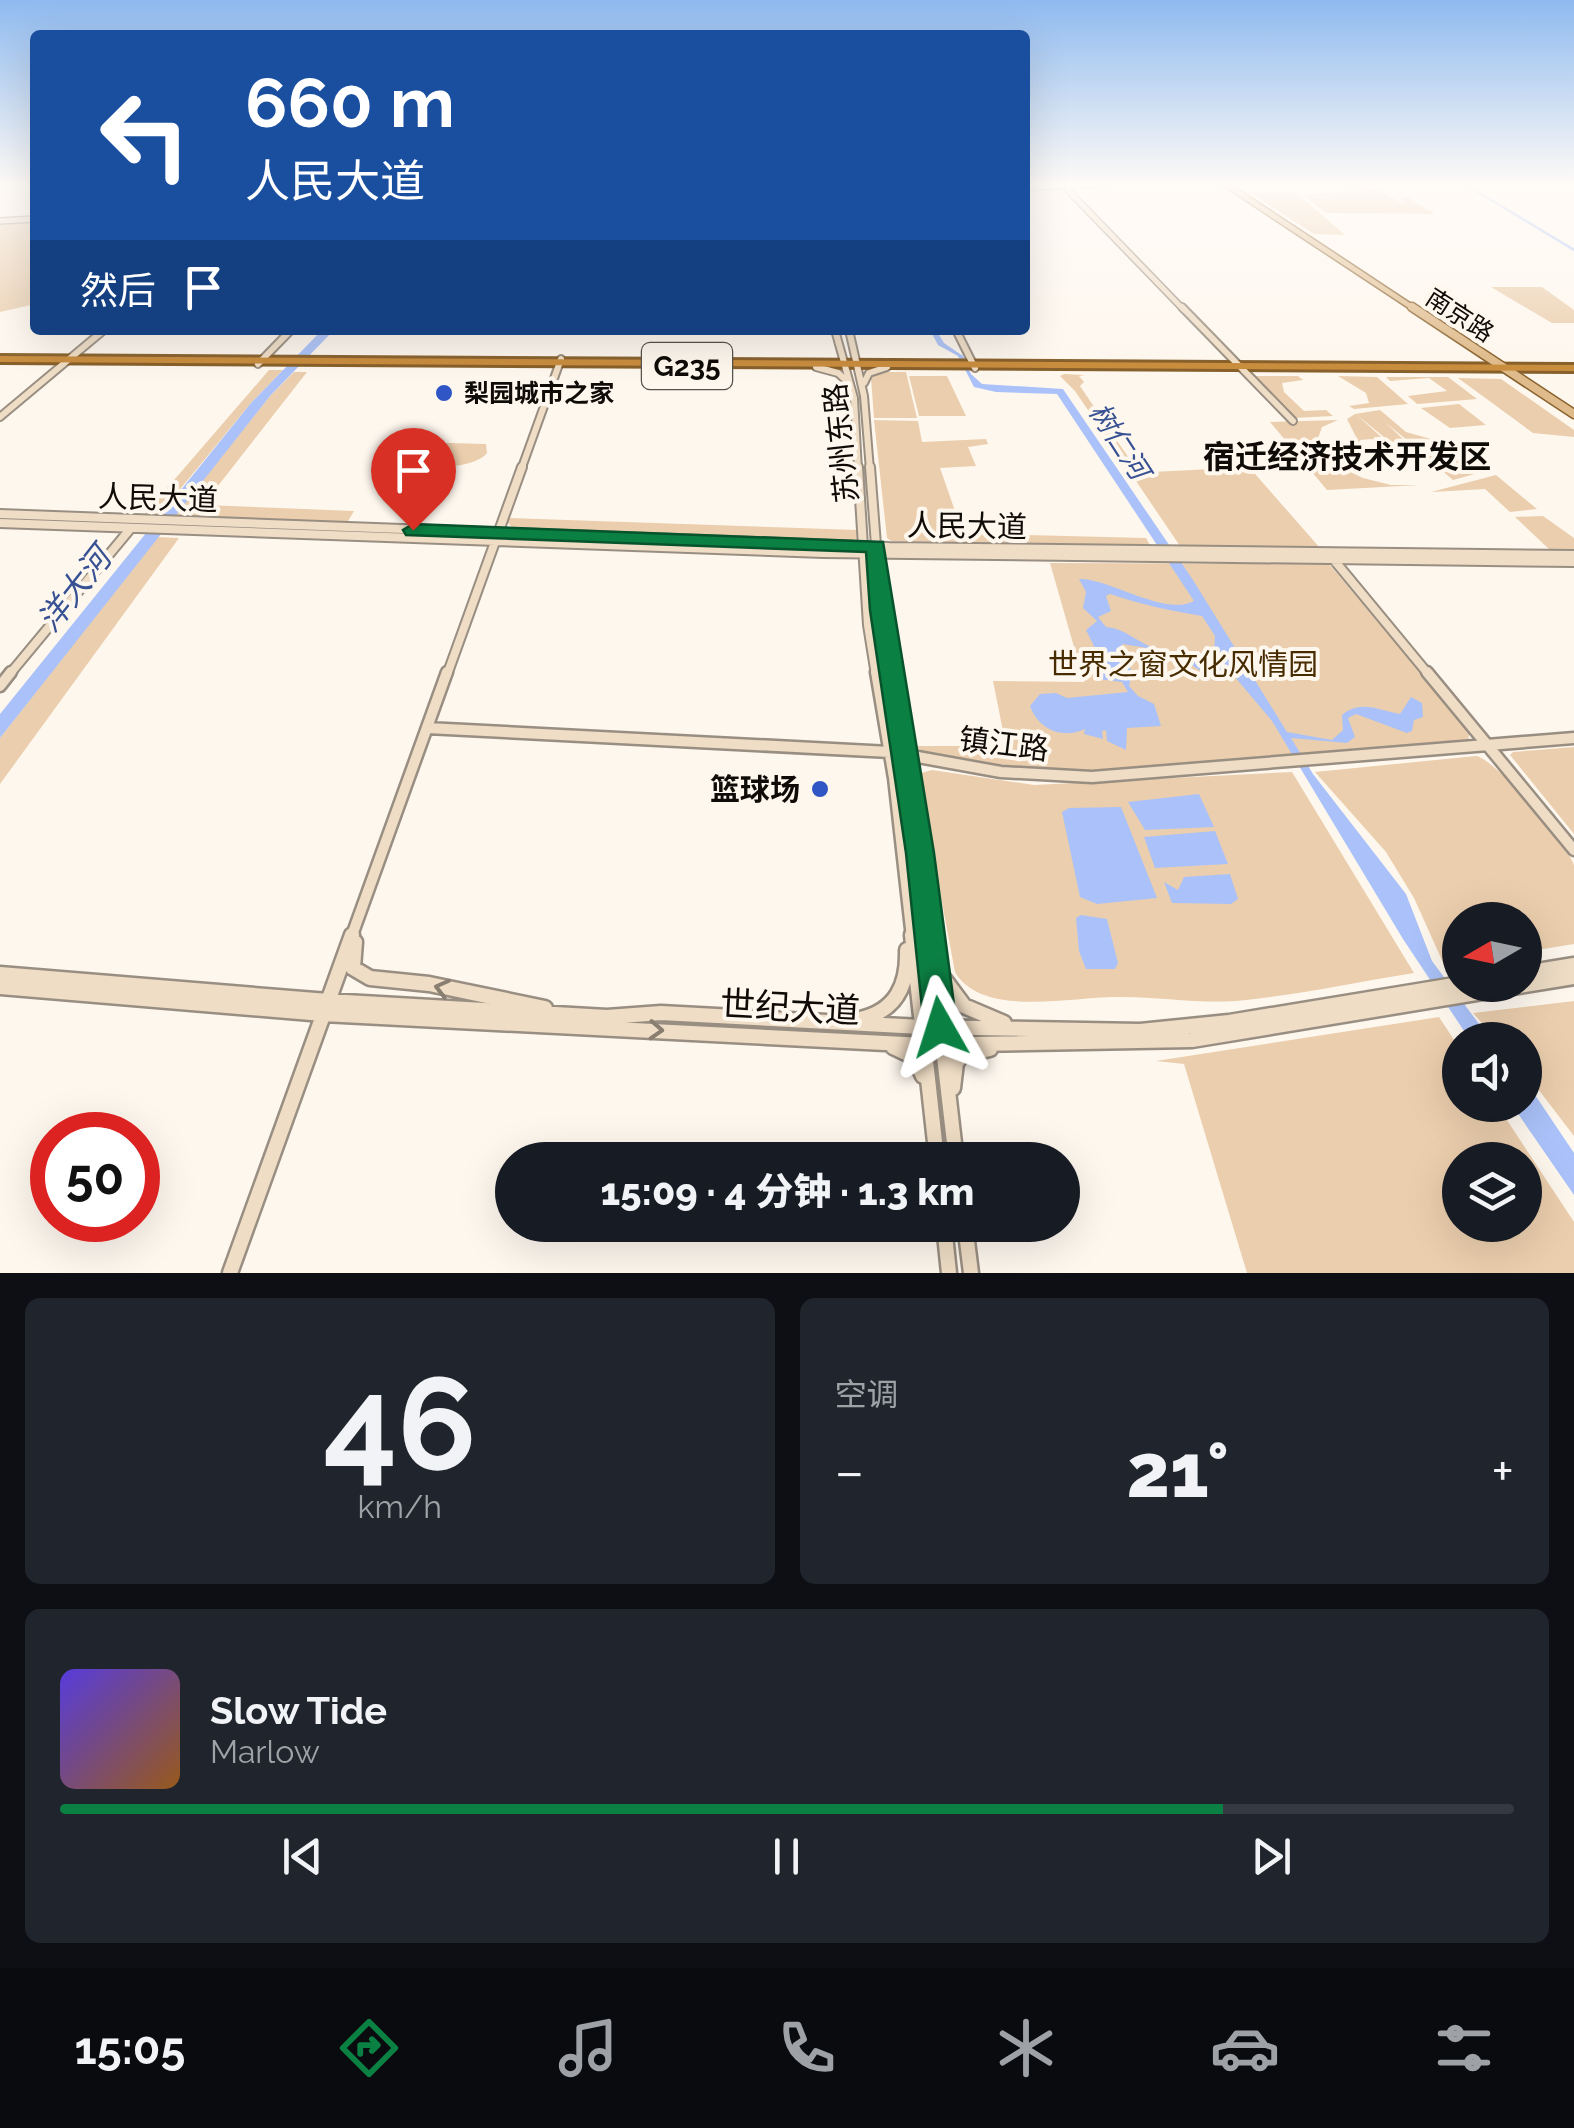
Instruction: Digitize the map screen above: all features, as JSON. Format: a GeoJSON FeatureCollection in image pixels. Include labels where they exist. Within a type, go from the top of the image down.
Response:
{"type":"FeatureCollection","features":[{"type":"Feature","properties":{"kind":"highway","name":"G235"},"geometry":{"type":"LineString","coordinates":[[0,361],[1574,370]]}},
{"type":"Feature","properties":{"kind":"main road","name":"南京路"},"geometry":{"type":"LineString","coordinates":[[1315,242],[1574,412]]}},
{"type":"Feature","properties":{"kind":"street"},"geometry":{"type":"LineString","coordinates":[[1119,242],[1293,422]]}},
{"type":"Feature","properties":{"kind":"street"},"geometry":{"type":"LineString","coordinates":[[0,417],[99,335]]}},
{"type":"Feature","properties":{"kind":"street"},"geometry":{"type":"LineString","coordinates":[[262,362],[289,335]]}},
{"type":"Feature","properties":{"kind":"street"},"geometry":{"type":"LineString","coordinates":[[816,366],[837,354],[835,335]]}},
{"type":"Feature","properties":{"kind":"street","name":"苏州东路"},"geometry":{"type":"LineString","coordinates":[[837,335],[856,380],[881,610],[905,754],[952,1110]]}},
{"type":"Feature","properties":{"kind":"street","name":"苏州东路"},"geometry":{"type":"LineString","coordinates":[[850,335],[855,351],[853,366]]}},
{"type":"Feature","properties":{"kind":"street"},"geometry":{"type":"LineString","coordinates":[[959,335],[975,366]]}},
{"type":"Feature","properties":{"kind":"street"},"geometry":{"type":"LineString","coordinates":[[855,351],[886,366]]}},
{"type":"Feature","properties":{"kind":"street"},"geometry":{"type":"LineString","coordinates":[[230,1273],[559,362]]}},
{"type":"Feature","properties":{"kind":"street"},"geometry":{"type":"LineString","coordinates":[[816,366],[846,378],[861,420]]}},
{"type":"Feature","properties":{"kind":"street"},"geometry":{"type":"LineString","coordinates":[[861,420],[864,379],[886,366]]}},
{"type":"Feature","properties":{"kind":"street","name":"苏州东路"},"geometry":{"type":"LineString","coordinates":[[861,420],[868,625],[890,752],[935,1142]]}},
{"type":"Feature","properties":{"kind":"street","name":"人民大道"},"geometry":{"type":"LineString","coordinates":[[0,514],[459,536]]}},
{"type":"Feature","properties":{"kind":"street","name":"人民大道"},"geometry":{"type":"LineString","coordinates":[[0,523],[863,550],[1574,559]]}},
{"type":"Feature","properties":{"kind":"street"},"geometry":{"type":"LineString","coordinates":[[0,686],[131,528]]}},
{"type":"Feature","properties":{"kind":"street","name":"人民大道"},"geometry":{"type":"LineString","coordinates":[[1125,554],[1336,560],[1574,559]]}},
{"type":"Feature","properties":{"kind":"street"},"geometry":{"type":"LineString","coordinates":[[1336,560],[1574,850]]}},
{"type":"Feature","properties":{"kind":"street","name":"镇江路"},"geometry":{"type":"LineString","coordinates":[[427,728],[890,752],[1002,772],[1092,777],[1574,738]]}},
{"type":"Feature","properties":{"kind":"street"},"geometry":{"type":"LineString","coordinates":[[1490,745],[1574,842]]}},
{"type":"Feature","properties":{"kind":"street"},"geometry":{"type":"LineString","coordinates":[[841,1021],[881,1013],[900,993],[909,969],[905,888]]}},
{"type":"Feature","properties":{"kind":"street"},"geometry":{"type":"LineString","coordinates":[[360,916],[351,960],[353,968],[370,978],[608,1016]]}},
{"type":"Feature","properties":{"kind":"street"},"geometry":{"type":"LineString","coordinates":[[933,959],[954,999],[980,1017],[1063,1035]]}},
{"type":"Feature","properties":{"kind":"street","name":"世纪大道"},"geometry":{"type":"LineString","coordinates":[[1542,975],[1574,965]]}},
{"type":"Feature","properties":{"kind":"street","name":"世纪大道"},"geometry":{"type":"LineString","coordinates":[[0,974],[326,1008],[608,1016],[661,1013],[1192,1040],[1442,993]]}},
{"type":"Feature","properties":{"kind":"street","name":"世纪大道"},"geometry":{"type":"LineString","coordinates":[[1542,979],[1574,979]]}},
{"type":"Feature","properties":{"kind":"street","name":"世纪大道"},"geometry":{"type":"LineString","coordinates":[[0,987],[924,1044],[1063,1035]]}},
{"type":"Feature","properties":{"kind":"street"},"geometry":{"type":"LineString","coordinates":[[771,1035],[906,1051],[922,1072],[934,1133]]}},
{"type":"Feature","properties":{"kind":"street"},"geometry":{"type":"LineString","coordinates":[[955,1142],[953,1073],[962,1054],[1063,1035]]}},
{"type":"Feature","properties":{"kind":"street"},"geometry":{"type":"LineString","coordinates":[[946,1242],[949,1273]]}},
{"type":"Feature","properties":{"kind":"street"},"geometry":{"type":"LineString","coordinates":[[967,1242],[972,1273]]}},
{"type":"Feature","properties":{"kind":"green space"},"geometry":{"type":"Polygon","coordinates":[[[0,242],[30,242],[30,305],[0,312],[0,242]]]}},
{"type":"Feature","properties":{"kind":"green space"},"geometry":{"type":"Polygon","coordinates":[[[1491,287],[1542,287],[1574,310],[1574,323],[1552,323],[1491,287]]]}},
{"type":"Feature","properties":{"kind":"green space"},"geometry":{"type":"Polygon","coordinates":[[[269,370],[283,370],[158,516],[143,516],[269,370]]]}},
{"type":"Feature","properties":{"kind":"green space"},"geometry":{"type":"Polygon","coordinates":[[[294,372],[307,372],[203,505],[354,511],[347,523],[172,518],[270,396],[294,372]]]}},
{"type":"Feature","properties":{"kind":"green space"},"geometry":{"type":"Polygon","coordinates":[[[880,372],[906,372],[917,418],[874,418],[871,378],[880,372]]]}},
{"type":"Feature","properties":{"kind":"green space"},"geometry":{"type":"Polygon","coordinates":[[[1085,375],[1079,376],[1084,382],[1080,386],[1097,411],[1110,417],[1101,418],[1131,461],[1127,463],[1134,473],[1249,467],[1320,548],[1180,546],[1075,391],[1060,376],[1085,375]]]}},
{"type":"Feature","properties":{"kind":"green space"},"geometry":{"type":"Polygon","coordinates":[[[909,376],[947,376],[966,416],[919,416],[909,376]]]}},
{"type":"Feature","properties":{"kind":"green space"},"geometry":{"type":"Polygon","coordinates":[[[1254,376],[1298,376],[1303,380],[1282,383],[1284,392],[1304,411],[1326,410],[1333,416],[1294,418],[1254,376]]]}},
{"type":"Feature","properties":{"kind":"green space"},"geometry":{"type":"Polygon","coordinates":[[[1338,376],[1377,377],[1408,404],[1354,409],[1349,406],[1369,403],[1366,393],[1338,376]]]}},
{"type":"Feature","properties":{"kind":"green space"},"geometry":{"type":"Polygon","coordinates":[[[1386,377],[1448,377],[1477,399],[1417,404],[1408,396],[1447,391],[1429,378],[1390,381],[1386,377]]]}},
{"type":"Feature","properties":{"kind":"green space"},"geometry":{"type":"Polygon","coordinates":[[[1458,378],[1501,379],[1574,430],[1574,437],[1533,433],[1458,378]]]}},
{"type":"Feature","properties":{"kind":"green space"},"geometry":{"type":"Polygon","coordinates":[[[1459,404],[1486,425],[1450,428],[1421,408],[1459,404]]]}},
{"type":"Feature","properties":{"kind":"green space"},"geometry":{"type":"Polygon","coordinates":[[[1380,410],[1406,432],[1431,439],[1408,441],[1385,422],[1405,441],[1390,442],[1356,414],[1390,445],[1360,440],[1362,449],[1347,419],[1355,414],[1380,410]]]}},
{"type":"Feature","properties":{"kind":"green space"},"geometry":{"type":"Polygon","coordinates":[[[874,420],[918,421],[922,442],[986,439],[988,444],[968,447],[976,466],[940,468],[961,528],[943,533],[1146,538],[1150,545],[891,541],[887,538],[874,420]]]}},
{"type":"Feature","properties":{"kind":"green space"},"geometry":{"type":"Polygon","coordinates":[[[1338,420],[1322,427],[1316,444],[1334,464],[1363,478],[1391,485],[1420,485],[1327,490],[1270,422],[1338,420]]]}},
{"type":"Feature","properties":{"kind":"green space"},"geometry":{"type":"Polygon","coordinates":[[[414,442],[486,444],[487,453],[470,463],[430,467],[401,456],[414,442]]]}},
{"type":"Feature","properties":{"kind":"green space"},"geometry":{"type":"Polygon","coordinates":[[[1468,452],[1489,470],[1453,480],[1425,456],[1468,452]]]}},
{"type":"Feature","properties":{"kind":"green space"},"geometry":{"type":"Polygon","coordinates":[[[1496,475],[1537,509],[1510,512],[1485,489],[1431,492],[1496,475]]]}},
{"type":"Feature","properties":{"kind":"green space"},"geometry":{"type":"Polygon","coordinates":[[[1543,516],[1574,538],[1574,550],[1550,550],[1515,517],[1543,516]]]}},
{"type":"Feature","properties":{"kind":"green space"},"geometry":{"type":"Polygon","coordinates":[[[509,518],[857,530],[858,538],[849,542],[514,529],[509,518]]]}},
{"type":"Feature","properties":{"kind":"green space"},"geometry":{"type":"Polygon","coordinates":[[[157,537],[179,538],[0,784],[0,738],[157,537]]]}},
{"type":"Feature","properties":{"kind":"green space","name":"世界之窗文化风情园"},"geometry":{"type":"Polygon","coordinates":[[[1050,563],[1329,564],[1470,731],[1468,740],[1076,772],[976,762],[925,753],[914,746],[1006,746],[993,681],[1084,682],[1050,563]]]}},
{"type":"Feature","properties":{"kind":"green space"},"geometry":{"type":"Polygon","coordinates":[[[1574,747],[1574,834],[1510,755],[1574,747]]]}},
{"type":"Feature","properties":{"kind":"green space"},"geometry":{"type":"Polygon","coordinates":[[[1476,756],[1486,761],[1514,786],[1569,854],[1574,865],[1574,944],[1542,949],[1542,902],[1442,902],[1442,960],[1414,898],[1386,852],[1315,772],[1476,756]]]}},
{"type":"Feature","properties":{"kind":"green space"},"geometry":{"type":"Polygon","coordinates":[[[932,770],[1034,785],[1292,772],[1414,973],[1230,1001],[1115,997],[1028,1002],[985,995],[968,986],[955,972],[919,779],[921,773],[932,770]]]}},
{"type":"Feature","properties":{"kind":"green space"},"geometry":{"type":"Polygon","coordinates":[[[1574,1001],[1574,1136],[1542,1094],[1542,1022],[1481,1022],[1473,1013],[1574,1001]]]}},
{"type":"Feature","properties":{"kind":"green space"},"geometry":{"type":"Polygon","coordinates":[[[1439,1017],[1442,1022],[1442,1122],[1508,1122],[1521,1142],[1442,1142],[1442,1242],[1542,1242],[1542,1173],[1574,1222],[1574,1273],[1247,1273],[1184,1064],[1156,1061],[1439,1017]]]}},
{"type":"Feature","properties":{"kind":"water"},"geometry":{"type":"Polygon","coordinates":[[[317,335],[329,335],[270,396],[0,738],[0,714],[251,403],[317,335]]]}},
{"type":"Feature","properties":{"kind":"water"},"geometry":{"type":"Polygon","coordinates":[[[933,335],[939,335],[963,356],[971,374],[982,384],[1063,389],[1193,580],[1287,732],[1332,740],[1343,730],[1342,715],[1349,710],[1371,707],[1400,714],[1411,697],[1422,703],[1423,717],[1414,720],[1412,731],[1407,733],[1356,714],[1348,718],[1355,737],[1347,743],[1291,738],[1313,774],[1406,894],[1432,961],[1442,974],[1442,998],[1272,721],[1224,664],[1223,671],[1199,670],[1173,652],[1214,651],[1215,636],[1202,616],[1106,596],[1111,611],[1098,617],[1106,627],[1165,651],[1122,644],[1121,654],[1132,671],[1129,686],[1154,704],[1161,726],[1127,728],[1126,750],[1107,741],[1106,730],[1102,731],[1103,739],[1084,734],[1085,729],[1053,731],[1039,722],[1030,706],[1040,694],[1056,693],[1067,698],[1128,692],[1122,682],[1099,679],[1102,662],[1086,630],[1097,621],[1083,608],[1086,592],[1079,579],[1168,604],[1194,601],[1057,394],[996,392],[974,387],[958,356],[938,345],[933,335]]]}},
{"type":"Feature","properties":{"kind":"water"},"geometry":{"type":"Polygon","coordinates":[[[1199,794],[1214,827],[1145,830],[1128,802],[1199,794]]]}},
{"type":"Feature","properties":{"kind":"water"},"geometry":{"type":"Polygon","coordinates":[[[1121,807],[1157,898],[1097,904],[1080,897],[1062,812],[1069,808],[1121,807]]]}},
{"type":"Feature","properties":{"kind":"water"},"geometry":{"type":"Polygon","coordinates":[[[1215,831],[1228,864],[1155,868],[1144,837],[1215,831]]]}},
{"type":"Feature","properties":{"kind":"water"},"geometry":{"type":"Polygon","coordinates":[[[1230,874],[1238,899],[1231,904],[1172,903],[1164,882],[1178,890],[1184,877],[1230,874]]]}},
{"type":"Feature","properties":{"kind":"water"},"geometry":{"type":"Polygon","coordinates":[[[1081,915],[1107,919],[1118,963],[1115,969],[1086,969],[1079,951],[1076,918],[1081,915]]]}},
{"type":"Feature","properties":{"kind":"water"},"geometry":{"type":"Polygon","coordinates":[[[1445,1002],[1463,1002],[1478,1022],[1458,1022],[1445,1002]]]}},
{"type":"Feature","properties":{"kind":"water"},"geometry":{"type":"Polygon","coordinates":[[[1542,1105],[1574,1153],[1574,1195],[1542,1149],[1542,1142],[1537,1142],[1524,1122],[1542,1122],[1542,1105]]]}},
{"type":"Feature","properties":{"kind":"waterway"},"geometry":{"type":"LineString","coordinates":[[1561,242],[1574,250]]}},
{"type":"Feature","properties":{"kind":"place","name":"梨园城市之家"},"geometry":{"type":"Point","coordinates":[444,393]}},
{"type":"Feature","properties":{"kind":"place","name":"篮球场"},"geometry":{"type":"Point","coordinates":[820,789]}},
{"type":"Feature","properties":{"kind":"district","name":"宿迁经济技术开发区"},"geometry":{"type":"Point","coordinates":[1347,456]}},
{"type":"Feature","properties":{"kind":"route"},"geometry":{"type":"LineString","coordinates":[[413,530],[876,546],[881,610],[920,853],[940,1027]]}},
{"type":"Feature","properties":{"kind":"water label","name":"树仁河"},"geometry":{"type":"Point","coordinates":[1119,441]}},
{"type":"Feature","properties":{"kind":"water label","name":"洋大河"},"geometry":{"type":"Point","coordinates":[74,589]}}]}
